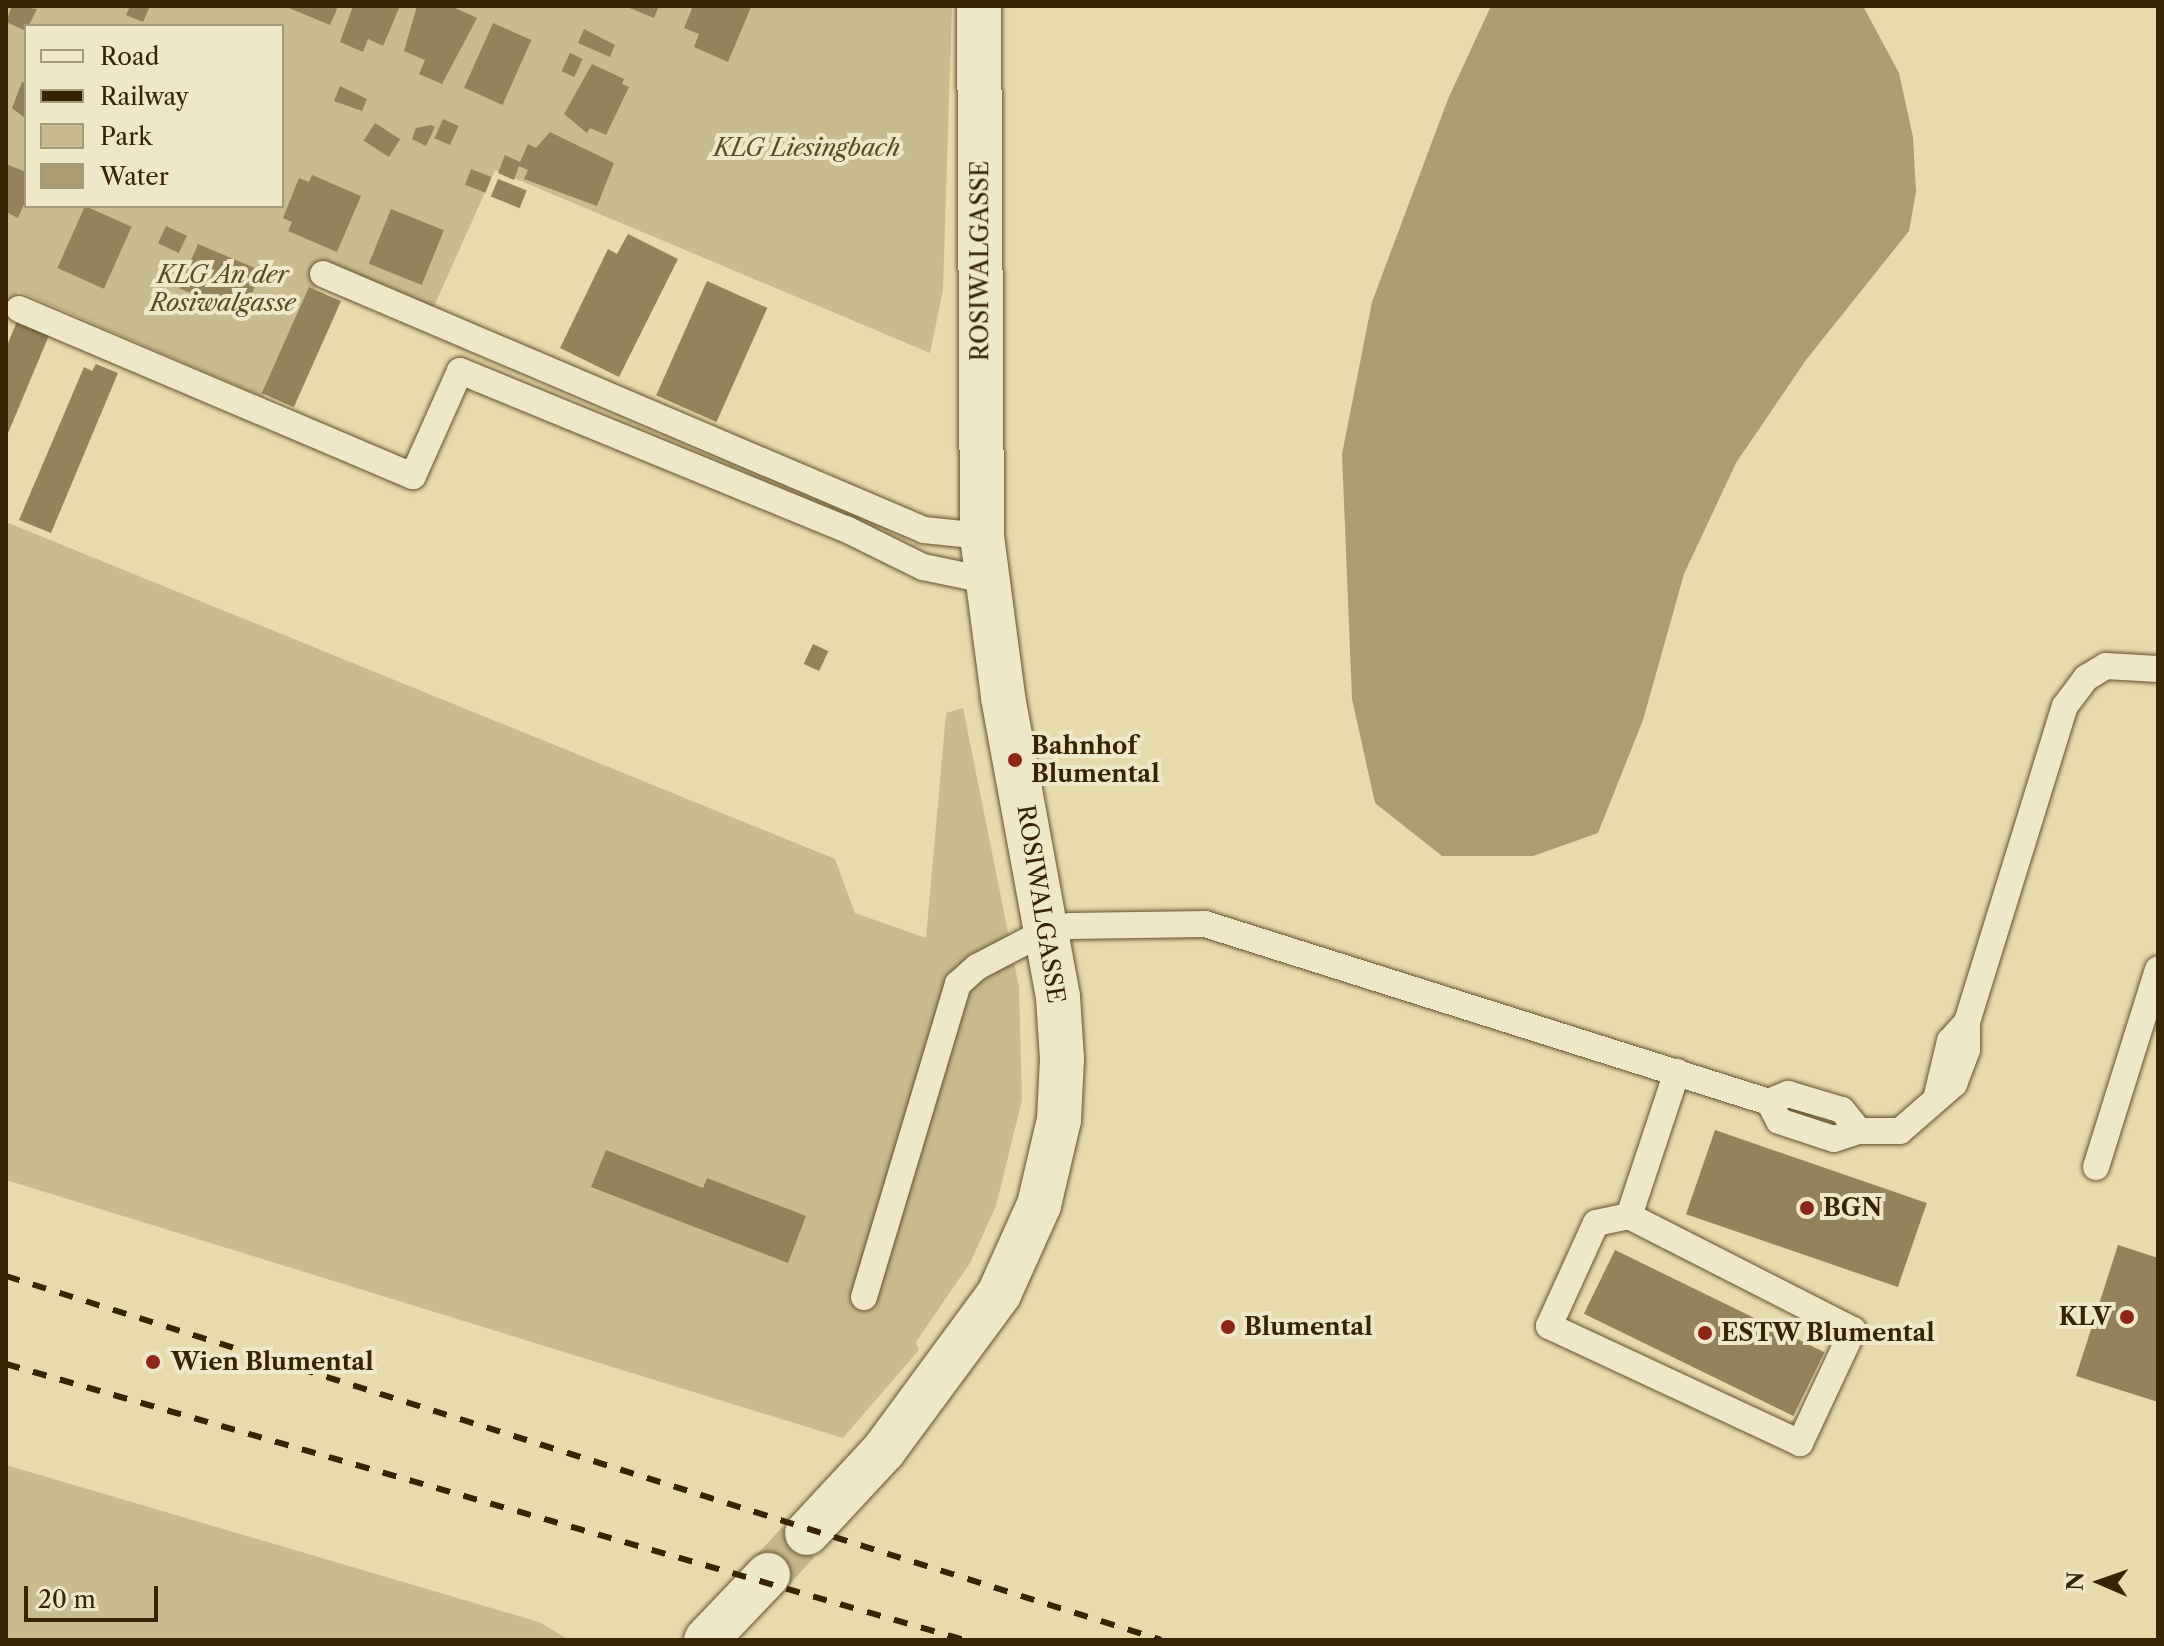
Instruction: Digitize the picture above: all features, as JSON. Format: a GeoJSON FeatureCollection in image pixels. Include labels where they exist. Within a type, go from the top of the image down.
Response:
{"type":"FeatureCollection","features":[{"type":"Feature","properties":{"kind":"street","name":"ROSIWALGASSE"},"geometry":{"type":"LineString","coordinates":[[807,1533],[884,1450],[999,1294],[1022,1246],[1051,1161],[1059,1120],[1062,1059],[1048,930],[986,580],[982,536],[979,6]]}},
{"type":"Feature","properties":{"kind":"street"},"geometry":{"type":"LineString","coordinates":[[706,1640],[768,1575]]}},
{"type":"Feature","properties":{"kind":"lane"},"geometry":{"type":"LineString","coordinates":[[323,274],[924,530],[982,536]]}},
{"type":"Feature","properties":{"kind":"lane"},"geometry":{"type":"LineString","coordinates":[[19,309],[413,476],[460,371],[846,529],[923,567],[986,580]]}},
{"type":"Feature","properties":{"kind":"lane"},"geometry":{"type":"LineString","coordinates":[[864,1297],[958,984],[977,967],[1048,930],[1143,922],[1205,924],[1769,1102],[1788,1094],[1842,1110],[1859,1131],[1900,1131],[1937,1095],[1950,1041],[1967,1022],[2065,706],[2086,678],[2106,666],[2158,669]]}},
{"type":"Feature","properties":{"kind":"lane"},"geometry":{"type":"LineString","coordinates":[[2096,1167],[2158,969]]}},
{"type":"Feature","properties":{"kind":"lane"},"geometry":{"type":"LineString","coordinates":[[1629,1216],[1677,1072]]}},
{"type":"Feature","properties":{"kind":"lane"},"geometry":{"type":"LineString","coordinates":[[1629,1216],[1853,1330],[1800,1443],[1549,1326],[1596,1223],[1629,1216]]}},
{"type":"Feature","properties":{"kind":"green space","name":"KLG Liesingbach"},"geometry":{"type":"Polygon","coordinates":[[[6,6],[952,6],[943,290],[930,353],[495,170],[427,322],[323,274],[263,397],[18,291],[6,317],[6,6]]]}},
{"type":"Feature","properties":{"kind":"green space"},"geometry":{"type":"Polygon","coordinates":[[[6,522],[835,859],[855,913],[926,938],[946,713],[963,708],[1019,987],[1022,1100],[996,1206],[970,1263],[916,1342],[919,1350],[843,1438],[6,1180],[6,522]]]}},
{"type":"Feature","properties":{"kind":"green space"},"geometry":{"type":"Polygon","coordinates":[[[6,1465],[539,1622],[566,1638],[586,1640],[6,1640],[6,1465]]]}},
{"type":"Feature","properties":{"kind":"water"},"geometry":{"type":"Polygon","coordinates":[[[1491,6],[1863,6],[1899,73],[1913,137],[1916,192],[1909,231],[1806,360],[1736,463],[1684,574],[1643,720],[1598,833],[1533,856],[1442,856],[1375,803],[1352,699],[1342,454],[1372,302],[1448,99],[1491,6]]]}},
{"type":"Feature","properties":{"kind":"building"},"geometry":{"type":"Polygon","coordinates":[[[12,6],[37,9],[30,24],[24,24],[24,30],[6,22],[12,6]]]}},
{"type":"Feature","properties":{"kind":"building"},"geometry":{"type":"Polygon","coordinates":[[[130,6],[150,6],[143,22],[126,15],[130,6]]]}},
{"type":"Feature","properties":{"kind":"building"},"geometry":{"type":"Polygon","coordinates":[[[284,6],[335,6],[337,9],[330,25],[284,6]]]}},
{"type":"Feature","properties":{"kind":"building"},"geometry":{"type":"Polygon","coordinates":[[[353,6],[400,6],[383,46],[368,39],[363,52],[340,42],[353,6]]]}},
{"type":"Feature","properties":{"kind":"building"},"geometry":{"type":"Polygon","coordinates":[[[417,6],[451,6],[477,18],[442,84],[419,74],[425,60],[404,51],[417,6]]]}},
{"type":"Feature","properties":{"kind":"building"},"geometry":{"type":"Polygon","coordinates":[[[625,6],[659,6],[654,18],[625,6]]]}},
{"type":"Feature","properties":{"kind":"building"},"geometry":{"type":"Polygon","coordinates":[[[693,6],[751,7],[728,62],[694,47],[699,34],[684,28],[693,6]]]}},
{"type":"Feature","properties":{"kind":"building"},"geometry":{"type":"Polygon","coordinates":[[[493,23],[531,40],[502,105],[464,88],[493,23]]]}},
{"type":"Feature","properties":{"kind":"building"},"geometry":{"type":"Polygon","coordinates":[[[584,29],[615,45],[610,57],[578,43],[584,29]]]}},
{"type":"Feature","properties":{"kind":"building"},"geometry":{"type":"Polygon","coordinates":[[[570,53],[583,59],[574,77],[562,71],[570,53]]]}},
{"type":"Feature","properties":{"kind":"building"},"geometry":{"type":"Polygon","coordinates":[[[592,64],[624,79],[622,84],[629,87],[606,135],[590,128],[587,133],[564,114],[592,64]]]}},
{"type":"Feature","properties":{"kind":"building"},"geometry":{"type":"Polygon","coordinates":[[[22,82],[24,82],[24,117],[12,108],[22,82]]]}},
{"type":"Feature","properties":{"kind":"building"},"geometry":{"type":"Polygon","coordinates":[[[340,86],[367,99],[362,111],[334,101],[340,86]]]}},
{"type":"Feature","properties":{"kind":"building"},"geometry":{"type":"Polygon","coordinates":[[[443,119],[459,126],[450,145],[434,138],[443,119]]]}},
{"type":"Feature","properties":{"kind":"building"},"geometry":{"type":"Polygon","coordinates":[[[375,123],[400,139],[389,157],[364,141],[375,123]]]}},
{"type":"Feature","properties":{"kind":"building"},"geometry":{"type":"Polygon","coordinates":[[[435,127],[426,146],[412,139],[416,128],[435,127]]]}},
{"type":"Feature","properties":{"kind":"building"},"geometry":{"type":"Polygon","coordinates":[[[550,132],[614,163],[597,206],[524,179],[528,170],[519,166],[514,180],[498,173],[505,155],[520,162],[528,144],[536,148],[550,132]]]}},
{"type":"Feature","properties":{"kind":"building"},"geometry":{"type":"Polygon","coordinates":[[[6,164],[24,171],[24,204],[18,218],[6,212],[6,164]]]}},
{"type":"Feature","properties":{"kind":"building"},"geometry":{"type":"Polygon","coordinates":[[[471,169],[492,177],[485,193],[465,185],[471,169]]]}},
{"type":"Feature","properties":{"kind":"building"},"geometry":{"type":"Polygon","coordinates":[[[312,175],[361,196],[337,252],[288,231],[292,222],[283,218],[299,178],[309,182],[312,175]]]}},
{"type":"Feature","properties":{"kind":"building"},"geometry":{"type":"Polygon","coordinates":[[[498,179],[527,191],[520,208],[491,197],[498,179]]]}},
{"type":"Feature","properties":{"kind":"building"},"geometry":{"type":"Polygon","coordinates":[[[84,208],[132,227],[104,289],[57,268],[84,208]]]}},
{"type":"Feature","properties":{"kind":"building"},"geometry":{"type":"Polygon","coordinates":[[[391,209],[444,230],[422,285],[369,264],[391,209]]]}},
{"type":"Feature","properties":{"kind":"building"},"geometry":{"type":"Polygon","coordinates":[[[166,226],[187,236],[179,253],[158,243],[166,226]]]}},
{"type":"Feature","properties":{"kind":"building"},"geometry":{"type":"Polygon","coordinates":[[[628,234],[678,259],[619,377],[560,348],[608,249],[617,254],[628,234]]]}},
{"type":"Feature","properties":{"kind":"building"},"geometry":{"type":"Polygon","coordinates":[[[198,244],[262,271],[243,315],[179,288],[198,244]]]}},
{"type":"Feature","properties":{"kind":"building"},"geometry":{"type":"Polygon","coordinates":[[[707,281],[767,308],[716,422],[656,395],[707,281]]]}},
{"type":"Feature","properties":{"kind":"building"},"geometry":{"type":"Polygon","coordinates":[[[309,287],[341,301],[294,407],[262,393],[309,287]]]}},
{"type":"Feature","properties":{"kind":"building"},"geometry":{"type":"Polygon","coordinates":[[[18,319],[50,333],[6,438],[6,348],[18,319]]]}},
{"type":"Feature","properties":{"kind":"building"},"geometry":{"type":"Polygon","coordinates":[[[96,364],[118,373],[51,533],[19,520],[84,367],[92,371],[96,364]]]}},
{"type":"Feature","properties":{"kind":"building"},"geometry":{"type":"Polygon","coordinates":[[[813,644],[828,651],[819,671],[804,664],[813,644]]]}},
{"type":"Feature","properties":{"kind":"building","name":"BGN"},"geometry":{"type":"Polygon","coordinates":[[[1715,1130],[1927,1203],[1898,1287],[1686,1214],[1715,1130]]]}},
{"type":"Feature","properties":{"kind":"building"},"geometry":{"type":"Polygon","coordinates":[[[606,1150],[703,1188],[707,1178],[806,1216],[788,1263],[591,1187],[606,1150]]]}},
{"type":"Feature","properties":{"kind":"building","name":"KLV"},"geometry":{"type":"Polygon","coordinates":[[[2118,1245],[2158,1258],[2158,1402],[2076,1376],[2118,1245]]]}},
{"type":"Feature","properties":{"kind":"building","name":"ESTW Blumental"},"geometry":{"type":"Polygon","coordinates":[[[1615,1250],[1824,1352],[1793,1416],[1584,1314],[1615,1250]]]}},
{"type":"Feature","properties":{"kind":"tunnel"},"geometry":{"type":"LineString","coordinates":[[768,1575],[807,1533]]}},
{"type":"Feature","properties":{"kind":"railway"},"geometry":{"type":"LineString","coordinates":[[6,1276],[1161,1640]]}},
{"type":"Feature","properties":{"kind":"railway"},"geometry":{"type":"LineString","coordinates":[[6,1364],[965,1640]]}},
{"type":"Feature","properties":{"kind":"place","name":"Bahnhof Blumental"},"geometry":{"type":"Point","coordinates":[1015,760]}},
{"type":"Feature","properties":{"kind":"place","name":"BGN"},"geometry":{"type":"Point","coordinates":[1807,1208]}},
{"type":"Feature","properties":{"kind":"place","name":"KLV"},"geometry":{"type":"Point","coordinates":[2127,1317]}},
{"type":"Feature","properties":{"kind":"place","name":"Blumental"},"geometry":{"type":"Point","coordinates":[1228,1327]}},
{"type":"Feature","properties":{"kind":"place","name":"ESTW Blumental"},"geometry":{"type":"Point","coordinates":[1705,1333]}},
{"type":"Feature","properties":{"kind":"place","name":"Wien Blumental"},"geometry":{"type":"Point","coordinates":[153,1362]}},
{"type":"Feature","properties":{"kind":"park label","name":"KLG An der Rosiwalgasse"},"geometry":{"type":"Point","coordinates":[223,289]}}]}
